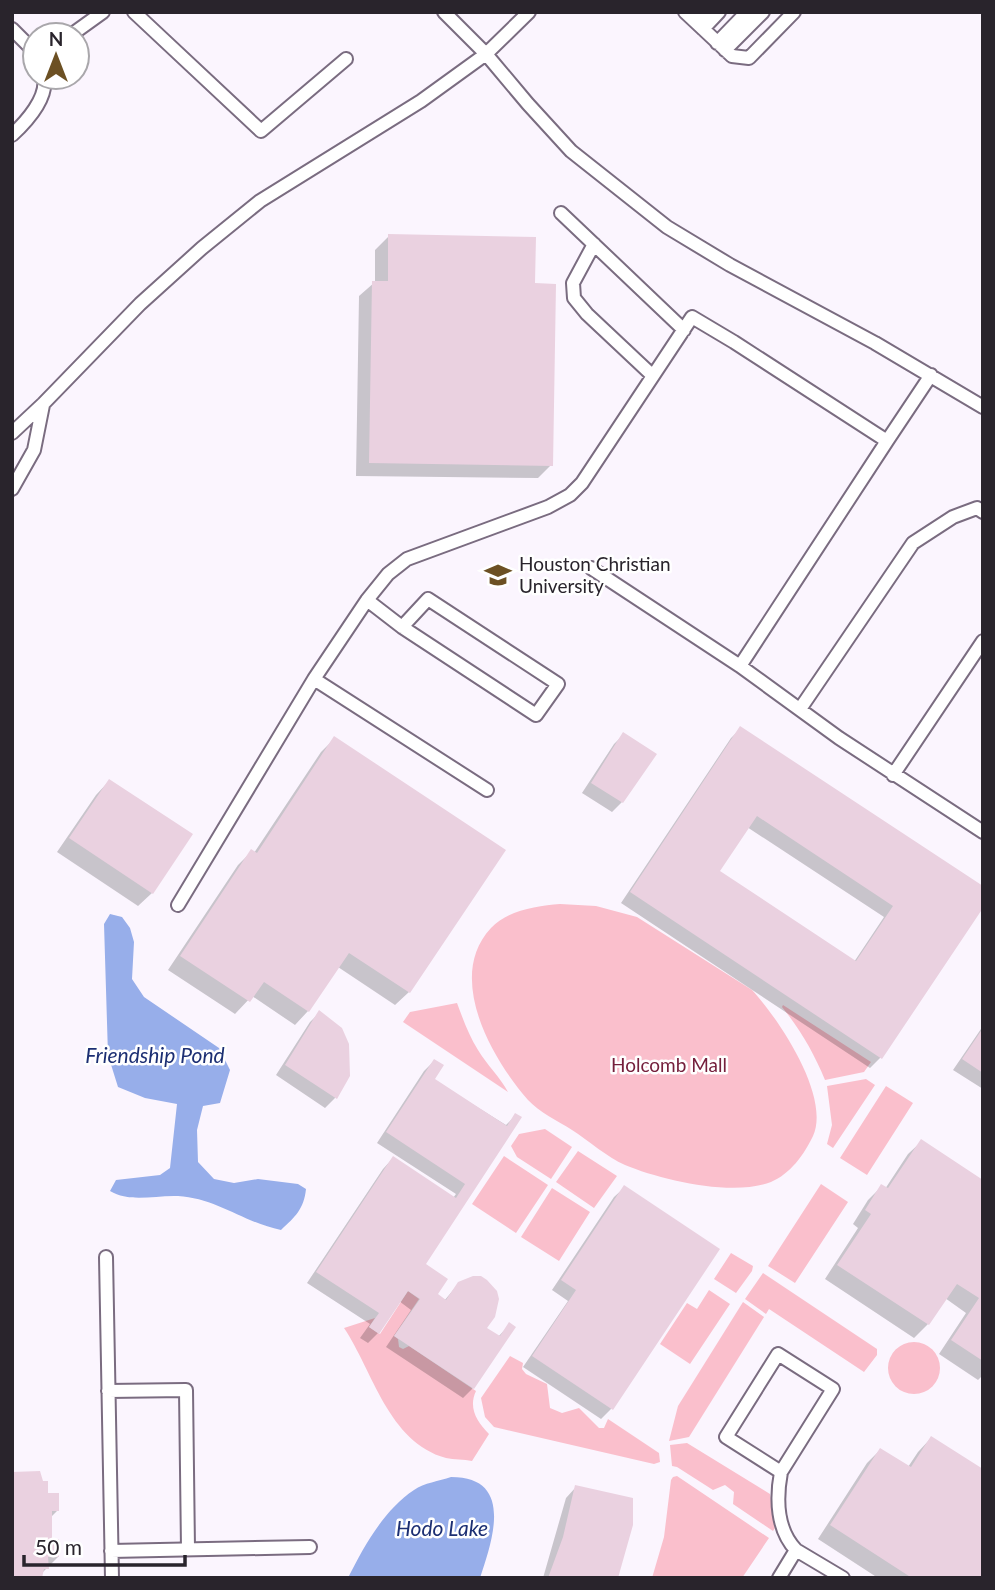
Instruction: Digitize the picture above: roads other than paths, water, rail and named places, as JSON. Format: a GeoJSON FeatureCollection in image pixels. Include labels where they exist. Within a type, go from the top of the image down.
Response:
{"type":"FeatureCollection","features":[{"type":"Feature","properties":{"kind":"lane"},"geometry":{"type":"LineString","coordinates":[[134,12],[261,131],[346,59]]}},
{"type":"Feature","properties":{"kind":"lane"},"geometry":{"type":"LineString","coordinates":[[444,12],[486,54],[571,151],[667,227],[983,407]]}},
{"type":"Feature","properties":{"kind":"lane"},"geometry":{"type":"LineString","coordinates":[[12,433],[140,304],[202,248],[260,201],[421,101],[486,54],[529,12]]}},
{"type":"Feature","properties":{"kind":"lane"},"geometry":{"type":"LineString","coordinates":[[702,28],[705,12]]}},
{"type":"Feature","properties":{"kind":"lane"},"geometry":{"type":"LineString","coordinates":[[702,28],[719,12]]}},
{"type":"Feature","properties":{"kind":"lane"},"geometry":{"type":"LineString","coordinates":[[702,28],[736,12]]}},
{"type":"Feature","properties":{"kind":"lane"},"geometry":{"type":"LineString","coordinates":[[702,28],[747,12]]}},
{"type":"Feature","properties":{"kind":"lane"},"geometry":{"type":"LineString","coordinates":[[702,28],[762,12]]}},
{"type":"Feature","properties":{"kind":"lane"},"geometry":{"type":"LineString","coordinates":[[702,28],[732,56],[749,58],[794,12]]}},
{"type":"Feature","properties":{"kind":"lane"},"geometry":{"type":"LineString","coordinates":[[12,135],[27,121],[42,91]]}},
{"type":"Feature","properties":{"kind":"lane"},"geometry":{"type":"LineString","coordinates":[[561,213],[684,330]]}},
{"type":"Feature","properties":{"kind":"lane"},"geometry":{"type":"LineString","coordinates":[[594,244],[573,283],[574,298],[587,314],[653,376]]}},
{"type":"Feature","properties":{"kind":"lane"},"geometry":{"type":"LineString","coordinates":[[178,905],[314,679],[367,600],[388,574],[407,559],[548,507],[570,495],[582,483],[692,317],[887,441]]}},
{"type":"Feature","properties":{"kind":"lane"},"geometry":{"type":"LineString","coordinates":[[740,666],[931,376]]}},
{"type":"Feature","properties":{"kind":"lane"},"geometry":{"type":"LineString","coordinates":[[12,489],[34,450],[43,404]]}},
{"type":"Feature","properties":{"kind":"lane"},"geometry":{"type":"LineString","coordinates":[[800,709],[913,543],[953,517],[981,507]]}},
{"type":"Feature","properties":{"kind":"lane"},"geometry":{"type":"LineString","coordinates":[[591,568],[740,666],[893,775],[983,832]]}},
{"type":"Feature","properties":{"kind":"lane"},"geometry":{"type":"LineString","coordinates":[[367,600],[402,627],[536,715],[558,684],[428,598],[402,627]]}},
{"type":"Feature","properties":{"kind":"lane"},"geometry":{"type":"LineString","coordinates":[[893,775],[983,641]]}},
{"type":"Feature","properties":{"kind":"lane"},"geometry":{"type":"LineString","coordinates":[[314,679],[487,790]]}},
{"type":"Feature","properties":{"kind":"lane"},"geometry":{"type":"LineString","coordinates":[[106,1257],[112,1578]]}},
{"type":"Feature","properties":{"kind":"lane"},"geometry":{"type":"LineString","coordinates":[[781,1472],[726,1437],[778,1354],[833,1389],[781,1472],[779,1508],[783,1532],[796,1550],[843,1578]]}},
{"type":"Feature","properties":{"kind":"lane"},"geometry":{"type":"LineString","coordinates":[[108,1391],[186,1390],[188,1549]]}},
{"type":"Feature","properties":{"kind":"lane"},"geometry":{"type":"LineString","coordinates":[[111,1551],[310,1547]]}},
{"type":"Feature","properties":{"kind":"lane"},"geometry":{"type":"LineString","coordinates":[[779,1578],[796,1550]]}},
{"type":"Feature","properties":{"kind":"water","name":"Friendship Pond"},"geometry":{"type":"Polygon","coordinates":[[[110,914],[122,917],[130,928],[134,942],[132,979],[144,997],[219,1048],[230,1070],[220,1103],[203,1106],[197,1130],[198,1162],[214,1179],[234,1183],[258,1179],[298,1184],[306,1189],[298,1212],[281,1230],[192,1198],[134,1198],[110,1191],[116,1180],[160,1175],[170,1168],[177,1104],[145,1098],[118,1087],[108,1055],[104,924],[110,914]]]}},
{"type":"Feature","properties":{"kind":"water","name":"Hodo Lake"},"geometry":{"type":"Polygon","coordinates":[[[451,1477],[471,1480],[484,1487],[491,1499],[493,1529],[480,1578],[348,1578],[368,1541],[384,1518],[403,1498],[427,1484],[451,1477]]]}},
{"type":"Feature","properties":{"kind":"place","name":"Houston Christian University"},"geometry":{"type":"Point","coordinates":[498,575]}},
{"type":"Feature","properties":{"kind":"park label","name":"Holcomb Mall"},"geometry":{"type":"Point","coordinates":[669,1065]}}]}
